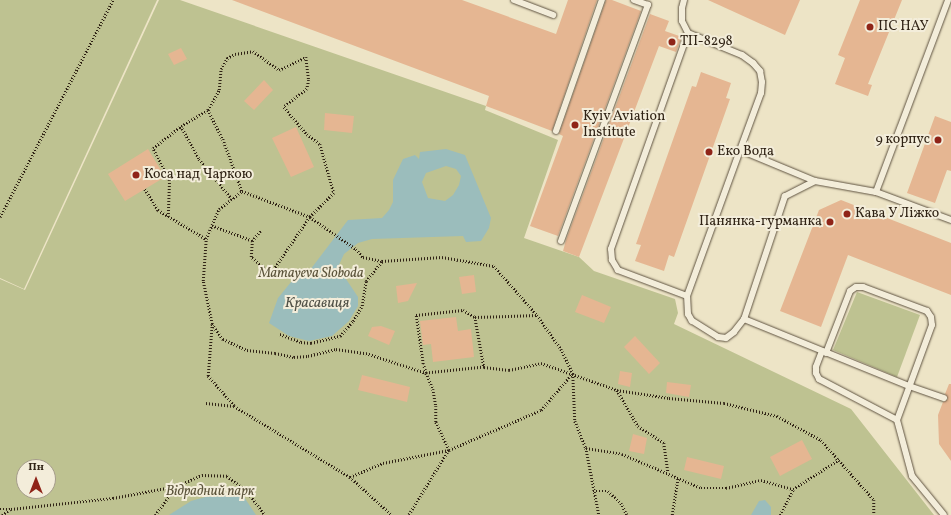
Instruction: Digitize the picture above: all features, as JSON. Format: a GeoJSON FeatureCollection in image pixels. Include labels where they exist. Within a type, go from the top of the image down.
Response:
{"type":"FeatureCollection","features":[{"type":"Feature","properties":{"kind":"lane"},"geometry":{"type":"LineString","coordinates":[[514,0],[553,15]]}},
{"type":"Feature","properties":{"kind":"lane"},"geometry":{"type":"LineString","coordinates":[[556,131],[602,0]]}},
{"type":"Feature","properties":{"kind":"lane"},"geometry":{"type":"LineString","coordinates":[[561,241],[648,5],[634,0]]}},
{"type":"Feature","properties":{"kind":"lane"},"geometry":{"type":"LineString","coordinates":[[684,0],[682,8],[682,21],[688,32],[742,55],[753,63],[760,71],[762,82],[761,93],[687,296],[688,314],[692,321],[718,337],[726,338],[734,332],[744,319],[785,196],[815,181]]}},
{"type":"Feature","properties":{"kind":"lane"},"geometry":{"type":"LineString","coordinates":[[876,192],[948,0]]}},
{"type":"Feature","properties":{"kind":"lane"},"geometry":{"type":"LineString","coordinates":[[687,296],[618,270],[612,260],[611,249],[688,32]]}},
{"type":"Feature","properties":{"kind":"lane"},"geometry":{"type":"LineString","coordinates":[[740,150],[815,181],[876,192],[951,220]]}},
{"type":"Feature","properties":{"kind":"lane"},"geometry":{"type":"LineString","coordinates":[[897,420],[819,379],[816,373],[816,367],[850,291],[856,287],[863,287],[927,311],[931,317],[932,325],[897,420],[912,476],[944,515]]}},
{"type":"Feature","properties":{"kind":"lane"},"geometry":{"type":"LineString","coordinates":[[744,319],[909,386],[944,398]]}},
{"type":"Feature","properties":{"kind":"path"},"geometry":{"type":"LineString","coordinates":[[0,217],[113,0]]}},
{"type":"Feature","properties":{"kind":"path"},"geometry":{"type":"LineString","coordinates":[[168,217],[169,180],[153,148],[181,126],[208,110],[219,90],[221,69],[227,58],[235,54],[253,52],[279,70],[306,57],[309,80],[307,88],[284,107],[307,134],[320,144],[334,193],[310,217],[271,274],[251,257],[252,242],[261,230]]}},
{"type":"Feature","properties":{"kind":"path"},"geometry":{"type":"LineString","coordinates":[[208,110],[223,139],[242,191],[310,217],[356,249],[363,257],[382,261],[442,257],[494,266],[537,315],[561,349],[573,374],[575,421],[586,448],[593,491],[599,515]]}},
{"type":"Feature","properties":{"kind":"path"},"geometry":{"type":"LineString","coordinates":[[181,126],[199,159],[232,198]]}},
{"type":"Feature","properties":{"kind":"path"},"geometry":{"type":"LineString","coordinates":[[145,189],[158,210],[206,239]]}},
{"type":"Feature","properties":{"kind":"path"},"geometry":{"type":"LineString","coordinates":[[242,191],[219,209],[206,239],[203,281],[212,324],[208,376],[234,406],[350,477],[392,515]]}},
{"type":"Feature","properties":{"kind":"path"},"geometry":{"type":"LineString","coordinates":[[212,226],[252,242]]}},
{"type":"Feature","properties":{"kind":"path"},"geometry":{"type":"LineString","coordinates":[[280,334],[301,342],[311,343],[340,336],[353,321],[362,306],[366,281],[382,261]]}},
{"type":"Feature","properties":{"kind":"path"},"geometry":{"type":"LineString","coordinates":[[449,450],[436,422],[436,406],[433,389],[422,364],[416,315],[463,310],[475,317],[537,315]]}},
{"type":"Feature","properties":{"kind":"path"},"geometry":{"type":"LineString","coordinates":[[475,317],[484,367]]}},
{"type":"Feature","properties":{"kind":"path"},"geometry":{"type":"LineString","coordinates":[[212,324],[223,339],[247,350],[294,357],[308,356],[336,349],[366,353],[426,373],[484,367],[509,370],[541,363],[617,390],[668,398],[724,402],[777,416],[821,440],[840,459],[874,500],[874,515]]}},
{"type":"Feature","properties":{"kind":"path"},"geometry":{"type":"LineString","coordinates":[[350,477],[383,463],[449,450],[541,410],[573,374]]}},
{"type":"Feature","properties":{"kind":"path"},"geometry":{"type":"LineString","coordinates":[[617,390],[638,426],[664,443],[668,472]]}},
{"type":"Feature","properties":{"kind":"path"},"geometry":{"type":"LineString","coordinates":[[206,403],[234,406]]}},
{"type":"Feature","properties":{"kind":"path"},"geometry":{"type":"LineString","coordinates":[[586,448],[622,454],[668,472],[701,488],[726,488],[761,480],[793,490]]}},
{"type":"Feature","properties":{"kind":"path"},"geometry":{"type":"LineString","coordinates":[[409,515],[449,450]]}},
{"type":"Feature","properties":{"kind":"path"},"geometry":{"type":"LineString","coordinates":[[780,515],[793,490],[840,459]]}},
{"type":"Feature","properties":{"kind":"path"},"geometry":{"type":"LineString","coordinates":[[0,509],[113,498],[177,486],[202,475],[226,476],[247,491],[265,515]]}},
{"type":"Feature","properties":{"kind":"path"},"geometry":{"type":"LineString","coordinates":[[672,515],[678,478]]}},
{"type":"Feature","properties":{"kind":"path"},"geometry":{"type":"LineString","coordinates":[[155,515],[177,486]]}},
{"type":"Feature","properties":{"kind":"path"},"geometry":{"type":"LineString","coordinates":[[593,491],[608,491],[621,503],[627,515]]}},
{"type":"Feature","properties":{"kind":"path"},"geometry":{"type":"LineString","coordinates":[[2,515],[11,509]]}},
{"type":"Feature","properties":{"kind":"green space"},"geometry":{"type":"Polygon","coordinates":[[[0,0],[157,0],[24,289],[0,278],[0,0]]]}},
{"type":"Feature","properties":{"kind":"green space","name":"Mamayeva Sloboda"},"geometry":{"type":"Polygon","coordinates":[[[159,0],[180,0],[486,106],[485,110],[558,140],[524,238],[579,257],[594,271],[675,299],[678,313],[674,324],[851,409],[934,515],[0,515],[0,279],[25,290],[159,0]]]}},
{"type":"Feature","properties":{"kind":"green space"},"geometry":{"type":"Polygon","coordinates":[[[857,292],[920,315],[897,377],[833,350],[857,292]]]}},
{"type":"Feature","properties":{"kind":"water","name":"Красавиця"},"geometry":{"type":"Polygon","coordinates":[[[446,149],[465,155],[491,218],[489,228],[481,241],[466,242],[463,236],[372,239],[358,243],[344,254],[338,267],[358,297],[358,306],[349,321],[332,336],[309,341],[289,336],[269,323],[278,298],[300,271],[310,270],[348,220],[382,218],[389,210],[393,202],[393,180],[403,159],[415,155],[419,159],[420,152],[446,149]],[[446,166],[426,173],[422,182],[428,198],[445,201],[453,195],[459,185],[461,176],[456,169],[446,166]]]}},
{"type":"Feature","properties":{"kind":"water"},"geometry":{"type":"Polygon","coordinates":[[[223,492],[244,497],[256,515],[169,515],[191,501],[223,492]]]}},
{"type":"Feature","properties":{"kind":"water"},"geometry":{"type":"Polygon","coordinates":[[[765,500],[771,507],[771,515],[751,515],[759,501],[765,500]]]}},
{"type":"Feature","properties":{"kind":"building"},"geometry":{"type":"Polygon","coordinates":[[[232,0],[462,0],[556,34],[568,0],[597,0],[552,131],[486,106],[489,96],[232,0]]]}},
{"type":"Feature","properties":{"kind":"building"},"geometry":{"type":"Polygon","coordinates":[[[606,0],[612,0],[641,11],[558,236],[530,226],[563,136],[559,134],[606,0]]]}},
{"type":"Feature","properties":{"kind":"building"},"geometry":{"type":"Polygon","coordinates":[[[708,0],[800,0],[785,35],[708,0]]]}},
{"type":"Feature","properties":{"kind":"building","name":"ПС НАУ"},"geometry":{"type":"Polygon","coordinates":[[[860,0],[902,0],[868,84],[872,85],[868,96],[835,84],[845,58],[838,55],[860,0]]]}},
{"type":"Feature","properties":{"kind":"building"},"geometry":{"type":"Polygon","coordinates":[[[650,14],[669,21],[665,31],[682,37],[676,52],[659,46],[579,257],[563,251],[566,240],[650,14]]]}},
{"type":"Feature","properties":{"kind":"building"},"geometry":{"type":"Polygon","coordinates":[[[181,48],[187,59],[174,65],[168,54],[181,48]]]}},
{"type":"Feature","properties":{"kind":"building"},"geometry":{"type":"Polygon","coordinates":[[[701,72],[731,83],[726,98],[730,99],[674,257],[669,255],[664,271],[635,261],[641,245],[636,244],[692,86],[696,87],[701,72]]]}},
{"type":"Feature","properties":{"kind":"building"},"geometry":{"type":"Polygon","coordinates":[[[264,80],[273,90],[254,110],[244,101],[264,80]]]}},
{"type":"Feature","properties":{"kind":"building"},"geometry":{"type":"Polygon","coordinates":[[[325,113],[354,116],[352,133],[324,130],[325,113]]]}},
{"type":"Feature","properties":{"kind":"building","name":"9 корпус"},"geometry":{"type":"Polygon","coordinates":[[[935,116],[951,122],[951,171],[947,170],[935,203],[907,193],[935,116]]]}},
{"type":"Feature","properties":{"kind":"building"},"geometry":{"type":"Polygon","coordinates":[[[296,127],[314,167],[291,177],[272,138],[296,127]]]}},
{"type":"Feature","properties":{"kind":"building","name":"Коса над Чаркою"},"geometry":{"type":"Polygon","coordinates":[[[148,149],[165,177],[125,201],[108,174],[148,149]]]}},
{"type":"Feature","properties":{"kind":"building"},"geometry":{"type":"Polygon","coordinates":[[[841,200],[951,243],[951,295],[848,255],[821,327],[780,311],[819,210],[841,200]]]}},
{"type":"Feature","properties":{"kind":"building"},"geometry":{"type":"Polygon","coordinates":[[[474,275],[476,292],[462,294],[459,277],[474,275]]]}},
{"type":"Feature","properties":{"kind":"building"},"geometry":{"type":"Polygon","coordinates":[[[417,283],[408,301],[398,303],[396,286],[417,283]]]}},
{"type":"Feature","properties":{"kind":"building"},"geometry":{"type":"Polygon","coordinates":[[[582,295],[611,307],[604,323],[575,312],[582,295]]]}},
{"type":"Feature","properties":{"kind":"building"},"geometry":{"type":"Polygon","coordinates":[[[456,317],[458,331],[471,329],[474,357],[433,362],[431,344],[423,345],[420,321],[456,317]]]}},
{"type":"Feature","properties":{"kind":"building"},"geometry":{"type":"Polygon","coordinates":[[[381,326],[395,331],[389,345],[368,336],[372,327],[381,326]]]}},
{"type":"Feature","properties":{"kind":"building"},"geometry":{"type":"Polygon","coordinates":[[[635,336],[660,363],[649,374],[624,347],[635,336]]]}},
{"type":"Feature","properties":{"kind":"building"},"geometry":{"type":"Polygon","coordinates":[[[620,371],[632,373],[630,387],[618,384],[620,371]]]}},
{"type":"Feature","properties":{"kind":"building"},"geometry":{"type":"Polygon","coordinates":[[[362,375],[410,387],[407,402],[358,390],[362,375]]]}},
{"type":"Feature","properties":{"kind":"building"},"geometry":{"type":"Polygon","coordinates":[[[667,382],[691,385],[689,397],[666,393],[667,382]]]}},
{"type":"Feature","properties":{"kind":"building"},"geometry":{"type":"Polygon","coordinates":[[[949,384],[951,384],[951,461],[939,444],[938,415],[943,402],[948,399],[945,394],[949,384]]]}},
{"type":"Feature","properties":{"kind":"building"},"geometry":{"type":"Polygon","coordinates":[[[633,434],[647,438],[644,454],[629,451],[633,434]]]}},
{"type":"Feature","properties":{"kind":"building"},"geometry":{"type":"Polygon","coordinates":[[[802,440],[812,459],[780,476],[770,457],[802,440]]]}},
{"type":"Feature","properties":{"kind":"building"},"geometry":{"type":"Polygon","coordinates":[[[687,457],[724,466],[721,479],[684,470],[687,457]]]}},
{"type":"Feature","properties":{"kind":"place","name":"ПС НАУ"},"geometry":{"type":"Point","coordinates":[870,27]}},
{"type":"Feature","properties":{"kind":"place","name":"ТП-8298"},"geometry":{"type":"Point","coordinates":[672,42]}},
{"type":"Feature","properties":{"kind":"place","name":"Kyiv Aviation Institute"},"geometry":{"type":"Point","coordinates":[575,125]}},
{"type":"Feature","properties":{"kind":"place","name":"9 корпус"},"geometry":{"type":"Point","coordinates":[938,140]}},
{"type":"Feature","properties":{"kind":"place","name":"Еко Вода"},"geometry":{"type":"Point","coordinates":[709,152]}},
{"type":"Feature","properties":{"kind":"place","name":"Коса над Чаркою"},"geometry":{"type":"Point","coordinates":[136,175]}},
{"type":"Feature","properties":{"kind":"place","name":"Кава У Ліжко"},"geometry":{"type":"Point","coordinates":[847,214]}},
{"type":"Feature","properties":{"kind":"place","name":"Панянка-гурманка"},"geometry":{"type":"Point","coordinates":[830,222]}},
{"type":"Feature","properties":{"kind":"park label","name":"Відрадний парк"},"geometry":{"type":"Point","coordinates":[210,492]}}]}
